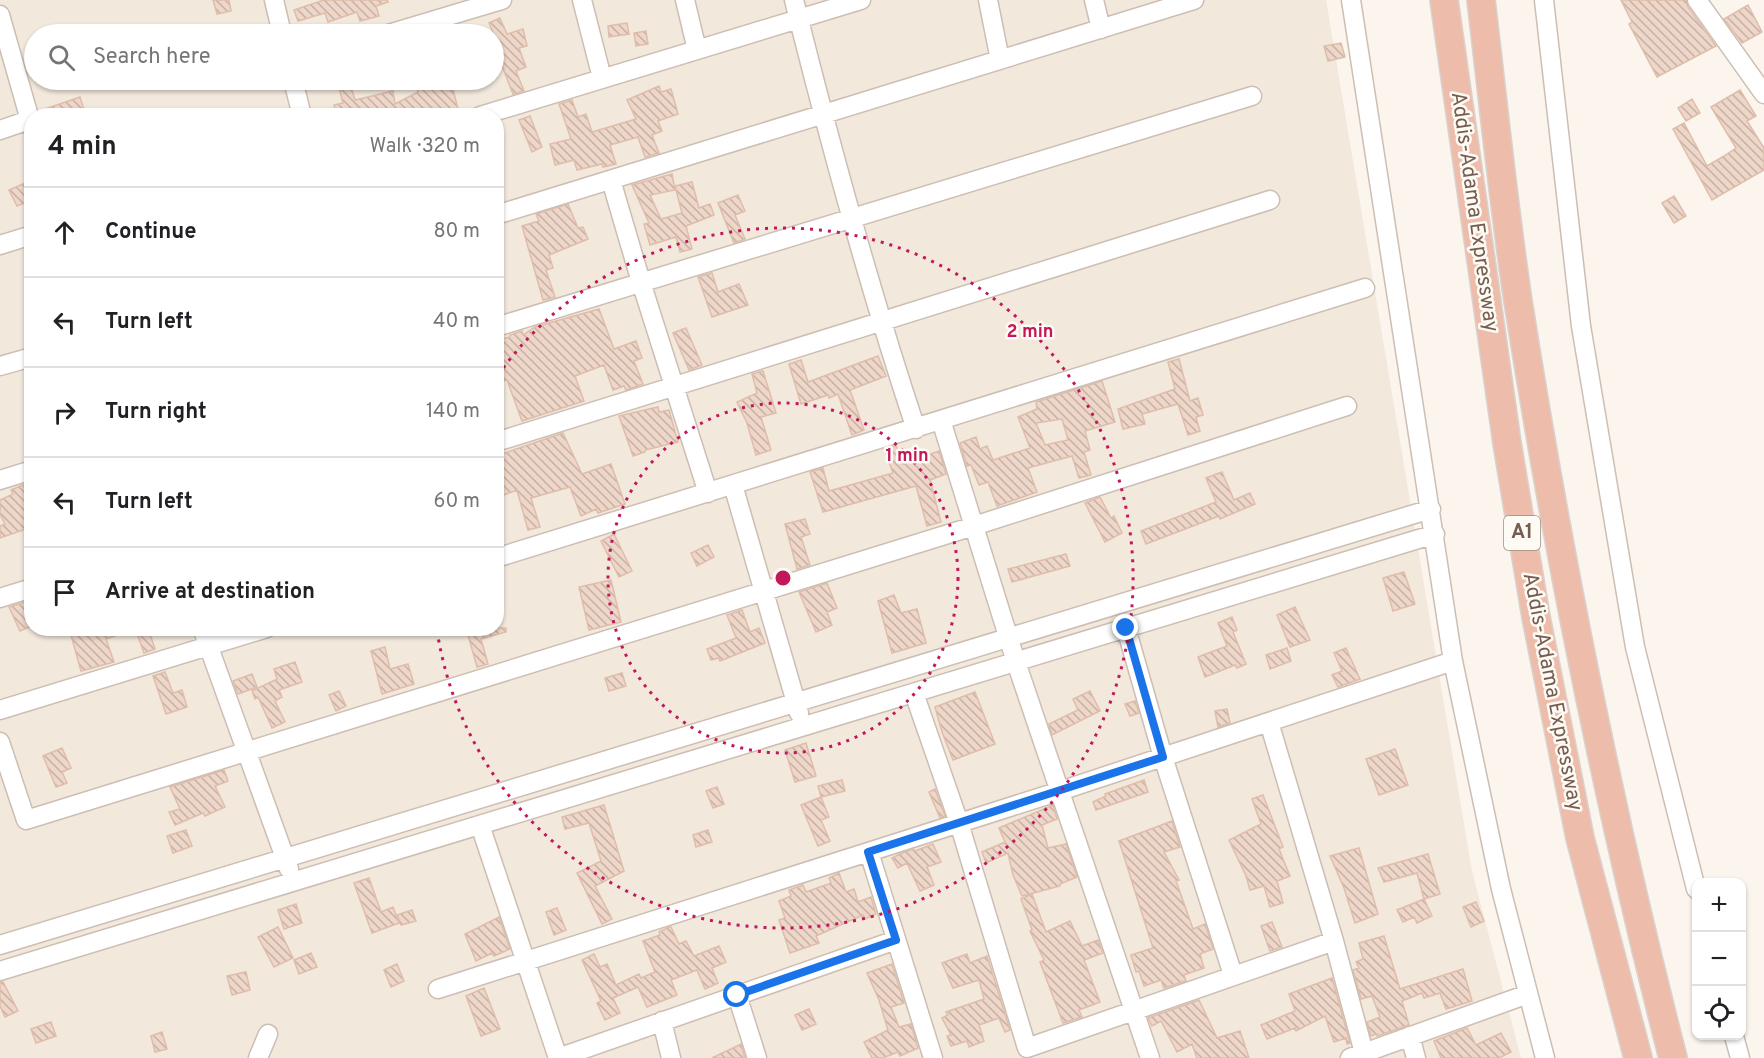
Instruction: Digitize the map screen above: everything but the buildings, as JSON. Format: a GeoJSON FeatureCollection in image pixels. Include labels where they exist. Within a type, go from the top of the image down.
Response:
{"type":"FeatureCollection","features":[{"type":"Feature","properties":{"kind":"highway","name":"Addis-Adama Expressway"},"geometry":{"type":"LineString","coordinates":[[1444,0],[1508,443],[1536,617],[1580,838],[1638,1058]]}},
{"type":"Feature","properties":{"kind":"highway","name":"Addis-Adama Expressway"},"geometry":{"type":"LineString","coordinates":[[1481,0],[1518,299],[1572,614],[1647,954],[1673,1058]]}},
{"type":"Feature","properties":{"kind":"street"},"geometry":{"type":"LineString","coordinates":[[274,0],[280,24]]}},
{"type":"Feature","properties":{"kind":"street"},"geometry":{"type":"LineString","coordinates":[[422,24],[502,0]]}},
{"type":"Feature","properties":{"kind":"street"},"geometry":{"type":"LineString","coordinates":[[582,0],[602,78]]}},
{"type":"Feature","properties":{"kind":"street"},"geometry":{"type":"LineString","coordinates":[[685,0],[697,50]]}},
{"type":"Feature","properties":{"kind":"street"},"geometry":{"type":"LineString","coordinates":[[794,0],[851,217],[881,323],[915,429]]}},
{"type":"Feature","properties":{"kind":"street"},"geometry":{"type":"LineString","coordinates":[[504,109],[861,0]]}},
{"type":"Feature","properties":{"kind":"street"},"geometry":{"type":"LineString","coordinates":[[988,0],[1000,60]]}},
{"type":"Feature","properties":{"kind":"street"},"geometry":{"type":"LineString","coordinates":[[1094,0],[1101,29]]}},
{"type":"Feature","properties":{"kind":"street"},"geometry":{"type":"LineString","coordinates":[[504,213],[1194,0]]}},
{"type":"Feature","properties":{"kind":"street"},"geometry":{"type":"LineString","coordinates":[[1351,0],[1453,661],[1501,889],[1545,1058]]}},
{"type":"Feature","properties":{"kind":"street"},"geometry":{"type":"LineString","coordinates":[[1544,0],[1581,326],[1635,647],[1693,878]]}},
{"type":"Feature","properties":{"kind":"street"},"geometry":{"type":"LineString","coordinates":[[1697,0],[1764,94]]}},
{"type":"Feature","properties":{"kind":"street"},"geometry":{"type":"LineString","coordinates":[[0,17],[26,108]]}},
{"type":"Feature","properties":{"kind":"street"},"geometry":{"type":"LineString","coordinates":[[296,90],[300,108]]}},
{"type":"Feature","properties":{"kind":"street"},"geometry":{"type":"LineString","coordinates":[[504,324],[1252,96]]}},
{"type":"Feature","properties":{"kind":"street"},"geometry":{"type":"LineString","coordinates":[[0,130],[24,125]]}},
{"type":"Feature","properties":{"kind":"street"},"geometry":{"type":"LineString","coordinates":[[611,180],[640,282],[708,493]]}},
{"type":"Feature","properties":{"kind":"street"},"geometry":{"type":"LineString","coordinates":[[504,439],[1270,200]]}},
{"type":"Feature","properties":{"kind":"street"},"geometry":{"type":"LineString","coordinates":[[0,245],[24,238]]}},
{"type":"Feature","properties":{"kind":"street"},"geometry":{"type":"LineString","coordinates":[[504,556],[1365,288]]}},
{"type":"Feature","properties":{"kind":"street"},"geometry":{"type":"LineString","coordinates":[[0,366],[24,359]]}},
{"type":"Feature","properties":{"kind":"street"},"geometry":{"type":"LineString","coordinates":[[0,742],[26,820],[974,526],[1347,406]]}},
{"type":"Feature","properties":{"kind":"street"},"geometry":{"type":"LineString","coordinates":[[941,420],[1016,662],[1150,1058]]}},
{"type":"Feature","properties":{"kind":"street"},"geometry":{"type":"LineString","coordinates":[[0,480],[24,472]]}},
{"type":"Feature","properties":{"kind":"street"},"geometry":{"type":"LineString","coordinates":[[733,486],[803,726]]}},
{"type":"Feature","properties":{"kind":"street"},"geometry":{"type":"LineString","coordinates":[[0,945],[1431,509]]}},
{"type":"Feature","properties":{"kind":"street"},"geometry":{"type":"LineString","coordinates":[[0,971],[1435,534]]}},
{"type":"Feature","properties":{"kind":"street"},"geometry":{"type":"LineString","coordinates":[[0,598],[24,590]]}},
{"type":"Feature","properties":{"kind":"street"},"geometry":{"type":"LineString","coordinates":[[1126,628],[1163,757],[1233,975]]}},
{"type":"Feature","properties":{"kind":"street"},"geometry":{"type":"LineString","coordinates":[[205,636],[293,882]]}},
{"type":"Feature","properties":{"kind":"street"},"geometry":{"type":"LineString","coordinates":[[0,710],[241,636]]}},
{"type":"Feature","properties":{"kind":"street"},"geometry":{"type":"LineString","coordinates":[[438,989],[1060,791],[1453,661]]}},
{"type":"Feature","properties":{"kind":"street"},"geometry":{"type":"LineString","coordinates":[[914,693],[959,823],[1029,1053],[1135,1010],[1334,940]]}},
{"type":"Feature","properties":{"kind":"street"},"geometry":{"type":"LineString","coordinates":[[1269,722],[1334,940],[1357,1055],[1528,994]]}},
{"type":"Feature","properties":{"kind":"street"},"geometry":{"type":"LineString","coordinates":[[480,825],[558,1058],[896,940]]}},
{"type":"Feature","properties":{"kind":"street"},"geometry":{"type":"LineString","coordinates":[[868,852],[933,1058]]}},
{"type":"Feature","properties":{"kind":"street"},"geometry":{"type":"LineString","coordinates":[[737,995],[757,1058]]}},
{"type":"Feature","properties":{"kind":"street"},"geometry":{"type":"LineString","coordinates":[[662,1021],[671,1058]]}},
{"type":"Feature","properties":{"kind":"street"},"geometry":{"type":"LineString","coordinates":[[258,1058],[268,1034]]}},
{"type":"Feature","properties":{"kind":"street"},"geometry":{"type":"LineString","coordinates":[[1410,1036],[1416,1058]]}},
{"type":"Feature","properties":{"kind":"street"},"geometry":{"type":"LineString","coordinates":[[1735,1040],[1740,1058]]}},
{"type":"Feature","properties":{"kind":"shaded area"},"geometry":{"type":"Polygon","coordinates":[[[0,0],[1326,0],[1472,871],[1521,1058],[0,1058],[0,0]]]}},
{"type":"Feature","properties":{"kind":"route"},"geometry":{"type":"LineString","coordinates":[[737,995],[896,940],[868,852],[1163,757],[1126,628]]}}]}
